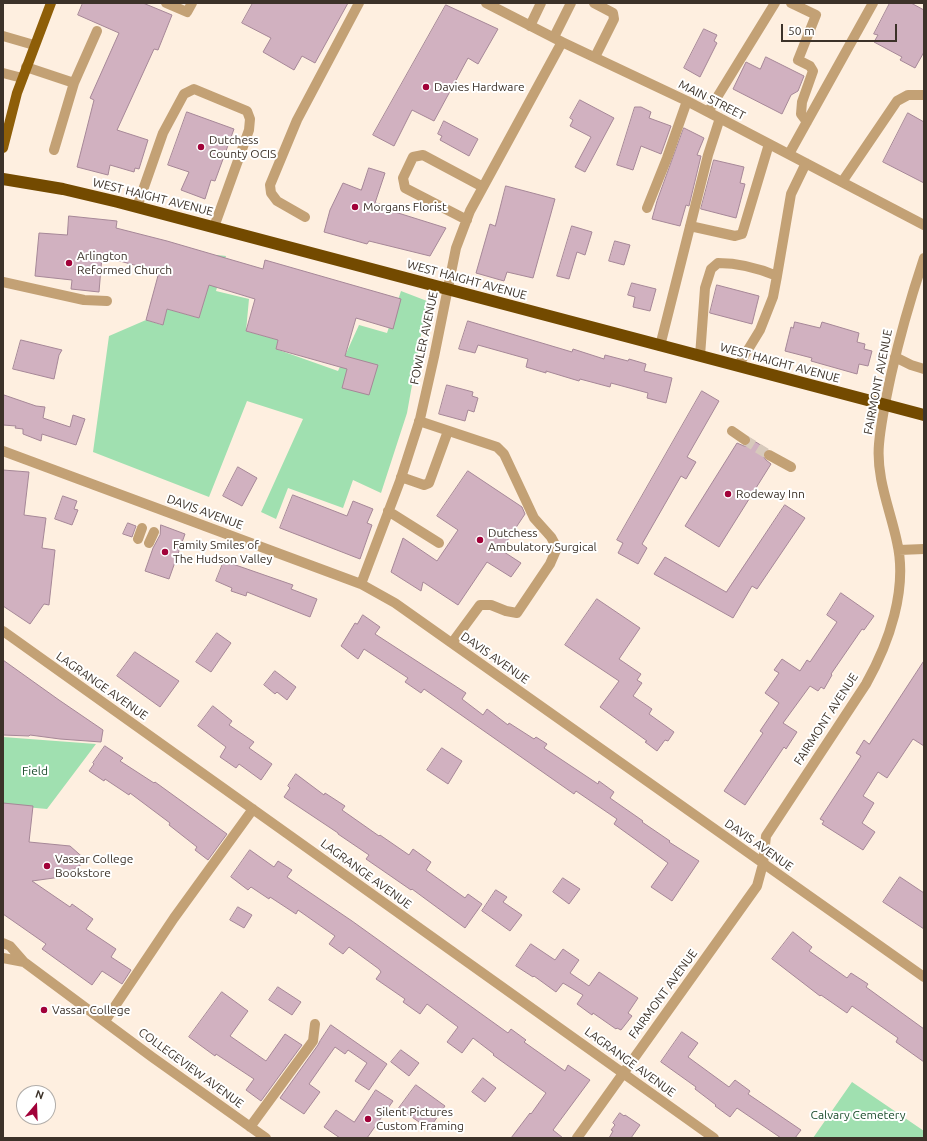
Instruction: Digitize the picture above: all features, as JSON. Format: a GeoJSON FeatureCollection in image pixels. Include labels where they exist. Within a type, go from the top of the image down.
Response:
{"type":"FeatureCollection","features":[{"type":"Feature","properties":{"kind":"highway","name":"WEST HAIGHT AVENUE"},"geometry":{"type":"LineString","coordinates":[[3,179],[62,189],[137,207],[923,415]]}},
{"type":"Feature","properties":{"kind":"main road"},"geometry":{"type":"LineString","coordinates":[[3,148],[22,78],[51,3]]}},
{"type":"Feature","properties":{"kind":"street"},"geometry":{"type":"LineString","coordinates":[[166,3],[187,12],[192,3]]}},
{"type":"Feature","properties":{"kind":"street"},"geometry":{"type":"LineString","coordinates":[[305,217],[277,201],[271,193],[270,185],[297,120],[359,3]]}},
{"type":"Feature","properties":{"kind":"street","name":"MAIN STREET"},"geometry":{"type":"LineString","coordinates":[[486,3],[558,40],[687,101],[924,225]]}},
{"type":"Feature","properties":{"kind":"street"},"geometry":{"type":"LineString","coordinates":[[530,26],[541,3]]}},
{"type":"Feature","properties":{"kind":"street","name":"FOWLER AVENUE"},"geometry":{"type":"LineString","coordinates":[[361,584],[401,477],[419,421],[434,357],[456,248],[467,220],[483,187],[558,40],[571,3]]}},
{"type":"Feature","properties":{"kind":"street"},"geometry":{"type":"LineString","coordinates":[[594,3],[612,13],[614,19],[595,57]]}},
{"type":"Feature","properties":{"kind":"street"},"geometry":{"type":"LineString","coordinates":[[708,112],[775,3]]}},
{"type":"Feature","properties":{"kind":"street"},"geometry":{"type":"LineString","coordinates":[[791,3],[816,16],[798,60],[810,66],[813,71],[802,102],[801,114],[807,122]]}},
{"type":"Feature","properties":{"kind":"street"},"geometry":{"type":"LineString","coordinates":[[789,154],[873,3]]}},
{"type":"Feature","properties":{"kind":"street"},"geometry":{"type":"LineString","coordinates":[[54,150],[74,83],[97,31]]}},
{"type":"Feature","properties":{"kind":"street"},"geometry":{"type":"LineString","coordinates":[[3,36],[34,45]]}},
{"type":"Feature","properties":{"kind":"street"},"geometry":{"type":"LineString","coordinates":[[26,67],[74,83]]}},
{"type":"Feature","properties":{"kind":"street"},"geometry":{"type":"LineString","coordinates":[[3,73],[22,78]]}},
{"type":"Feature","properties":{"kind":"street"},"geometry":{"type":"LineString","coordinates":[[137,207],[163,133],[184,94],[194,89],[247,111],[250,119],[249,130],[214,227]]}},
{"type":"Feature","properties":{"kind":"street"},"geometry":{"type":"LineString","coordinates":[[842,182],[896,101],[908,95],[924,95]]}},
{"type":"Feature","properties":{"kind":"street"},"geometry":{"type":"LineString","coordinates":[[647,208],[667,158],[687,101]]}},
{"type":"Feature","properties":{"kind":"street"},"geometry":{"type":"LineString","coordinates":[[660,346],[708,155],[720,118]]}},
{"type":"Feature","properties":{"kind":"street"},"geometry":{"type":"LineString","coordinates":[[690,226],[735,236],[742,234],[770,144]]}},
{"type":"Feature","properties":{"kind":"street"},"geometry":{"type":"LineString","coordinates":[[467,220],[405,188],[403,178],[413,157],[422,155],[483,187]]}},
{"type":"Feature","properties":{"kind":"street"},"geometry":{"type":"LineString","coordinates":[[738,366],[760,330],[773,296],[791,194],[806,163]]}},
{"type":"Feature","properties":{"kind":"street","name":"FAIRMONT AVENUE"},"geometry":{"type":"LineString","coordinates":[[577,1138],[757,886],[763,864],[766,836],[866,684],[884,647],[892,622],[898,594],[900,568],[899,550],[884,493],[879,459],[879,443],[884,405],[895,357],[907,311],[924,258]]}},
{"type":"Feature","properties":{"kind":"street"},"geometry":{"type":"LineString","coordinates":[[700,356],[705,288],[711,269],[718,263],[732,263],[759,269],[777,276]]}},
{"type":"Feature","properties":{"kind":"street"},"geometry":{"type":"LineString","coordinates":[[3,282],[84,300],[107,301]]}},
{"type":"Feature","properties":{"kind":"street"},"geometry":{"type":"LineString","coordinates":[[895,357],[911,365],[924,369]]}},
{"type":"Feature","properties":{"kind":"street"},"geometry":{"type":"LineString","coordinates":[[419,421],[497,447],[504,454],[534,518],[551,537],[556,548],[550,564],[517,613],[506,611],[491,605],[480,605],[452,643]]}},
{"type":"Feature","properties":{"kind":"street"},"geometry":{"type":"LineString","coordinates":[[401,477],[424,485],[429,483],[448,431]]}},
{"type":"Feature","properties":{"kind":"street"},"geometry":{"type":"LineString","coordinates":[[732,431],[744,440]]}},
{"type":"Feature","properties":{"kind":"street","name":"DAVIS AVENUE"},"geometry":{"type":"LineString","coordinates":[[3,451],[361,584],[395,602],[763,864],[924,976]]}},
{"type":"Feature","properties":{"kind":"street"},"geometry":{"type":"LineString","coordinates":[[769,455],[791,468]]}},
{"type":"Feature","properties":{"kind":"street"},"geometry":{"type":"LineString","coordinates":[[388,511],[439,544]]}},
{"type":"Feature","properties":{"kind":"street"},"geometry":{"type":"LineString","coordinates":[[138,539],[142,528]]}},
{"type":"Feature","properties":{"kind":"street"},"geometry":{"type":"LineString","coordinates":[[149,543],[154,532]]}},
{"type":"Feature","properties":{"kind":"street"},"geometry":{"type":"LineString","coordinates":[[899,550],[924,549]]}},
{"type":"Feature","properties":{"kind":"street","name":"LAGRANGE AVENUE"},"geometry":{"type":"LineString","coordinates":[[3,631],[714,1138]]}},
{"type":"Feature","properties":{"kind":"street"},"geometry":{"type":"LineString","coordinates":[[105,1021],[174,918],[253,809]]}},
{"type":"Feature","properties":{"kind":"street","name":"COLLEGEVIEW AVENUE"},"geometry":{"type":"LineString","coordinates":[[3,943],[10,946],[24,962],[152,1057],[266,1138]]}},
{"type":"Feature","properties":{"kind":"street","name":"COLLEGEVIEW AVENUE"},"geometry":{"type":"LineString","coordinates":[[3,958],[24,962]]}},
{"type":"Feature","properties":{"kind":"street"},"geometry":{"type":"LineString","coordinates":[[250,1127],[313,1041],[315,1024]]}},
{"type":"Feature","properties":{"kind":"green space"},"geometry":{"type":"Polygon","coordinates":[[[217,255],[226,256],[216,291],[249,299],[246,331],[278,340],[276,349],[338,371],[359,325],[387,333],[401,291],[427,301],[407,413],[381,493],[353,480],[343,508],[288,488],[276,519],[261,512],[303,419],[247,401],[209,497],[93,452],[109,336],[146,320],[162,325],[167,309],[199,318],[217,255]]]}},
{"type":"Feature","properties":{"kind":"green space","name":"Field"},"geometry":{"type":"Polygon","coordinates":[[[3,737],[96,744],[47,809],[3,805],[3,737]]]}},
{"type":"Feature","properties":{"kind":"green space","name":"Calvary Cemetery"},"geometry":{"type":"Polygon","coordinates":[[[852,1082],[924,1131],[924,1138],[813,1138],[852,1082]]]}},
{"type":"Feature","properties":{"kind":"building"},"geometry":{"type":"Polygon","coordinates":[[[83,3],[143,3],[172,15],[158,50],[154,49],[117,130],[148,140],[139,169],[135,168],[134,172],[110,165],[108,175],[77,167],[94,100],[90,98],[119,33],[78,15],[83,3]]]}},
{"type":"Feature","properties":{"kind":"building"},"geometry":{"type":"Polygon","coordinates":[[[253,3],[348,3],[315,63],[302,56],[294,70],[263,52],[271,38],[242,23],[253,3]]]}},
{"type":"Feature","properties":{"kind":"building"},"geometry":{"type":"Polygon","coordinates":[[[890,3],[911,3],[924,10],[924,52],[915,68],[900,60],[902,57],[874,42],[878,35],[874,34],[890,3]]]}},
{"type":"Feature","properties":{"kind":"building","name":"Davies Hardware"},"geometry":{"type":"Polygon","coordinates":[[[446,5],[498,29],[478,64],[468,58],[434,121],[412,110],[394,146],[373,135],[446,5]]]}},
{"type":"Feature","properties":{"kind":"building"},"geometry":{"type":"Polygon","coordinates":[[[704,29],[717,35],[714,41],[717,43],[700,77],[684,68],[704,29]]]}},
{"type":"Feature","properties":{"kind":"building"},"geometry":{"type":"Polygon","coordinates":[[[766,57],[804,76],[798,91],[791,95],[782,114],[733,89],[746,62],[760,69],[766,57]]]}},
{"type":"Feature","properties":{"kind":"building"},"geometry":{"type":"Polygon","coordinates":[[[580,100],[614,118],[585,172],[575,167],[591,137],[570,126],[573,120],[570,118],[580,100]]]}},
{"type":"Feature","properties":{"kind":"building"},"geometry":{"type":"Polygon","coordinates":[[[635,107],[641,107],[651,112],[649,118],[671,126],[661,154],[641,146],[633,170],[617,165],[635,107]]]}},
{"type":"Feature","properties":{"kind":"building","name":"Dutchess County OCIS"},"geometry":{"type":"Polygon","coordinates":[[[187,112],[234,129],[215,181],[211,180],[205,199],[181,190],[189,172],[168,165],[187,112]]]}},
{"type":"Feature","properties":{"kind":"building"},"geometry":{"type":"Polygon","coordinates":[[[908,113],[924,122],[924,183],[883,162],[908,113]]]}},
{"type":"Feature","properties":{"kind":"building"},"geometry":{"type":"Polygon","coordinates":[[[444,121],[478,139],[469,156],[440,140],[442,136],[438,134],[444,121]]]}},
{"type":"Feature","properties":{"kind":"building"},"geometry":{"type":"Polygon","coordinates":[[[684,128],[704,138],[697,155],[701,156],[689,206],[686,205],[680,226],[652,219],[657,201],[684,128]]]}},
{"type":"Feature","properties":{"kind":"building"},"geometry":{"type":"Polygon","coordinates":[[[714,160],[744,167],[740,183],[745,184],[736,218],[701,209],[714,160]]]}},
{"type":"Feature","properties":{"kind":"building"},"geometry":{"type":"Polygon","coordinates":[[[369,168],[385,173],[375,203],[380,204],[379,207],[446,228],[430,256],[369,241],[367,244],[324,232],[330,210],[343,183],[361,190],[369,168]]]}},
{"type":"Feature","properties":{"kind":"building"},"geometry":{"type":"Polygon","coordinates":[[[506,186],[555,199],[533,278],[507,272],[504,281],[476,273],[490,224],[495,226],[506,186]]]}},
{"type":"Feature","properties":{"kind":"building"},"geometry":{"type":"Polygon","coordinates":[[[69,216],[117,221],[116,228],[263,269],[265,260],[401,299],[393,329],[356,318],[345,356],[378,365],[369,395],[342,388],[347,369],[276,349],[278,340],[246,331],[255,299],[209,285],[199,318],[167,309],[163,325],[146,320],[159,272],[102,256],[99,292],[71,289],[72,280],[35,276],[39,233],[67,235],[69,216]]]}},
{"type":"Feature","properties":{"kind":"building"},"geometry":{"type":"Polygon","coordinates":[[[572,226],[592,232],[585,255],[577,252],[569,279],[557,276],[572,226]]]}},
{"type":"Feature","properties":{"kind":"building"},"geometry":{"type":"Polygon","coordinates":[[[615,241],[630,245],[624,265],[609,261],[615,241]]]}},
{"type":"Feature","properties":{"kind":"building"},"geometry":{"type":"Polygon","coordinates":[[[632,283],[656,289],[650,311],[633,307],[635,297],[628,295],[632,283]]]}},
{"type":"Feature","properties":{"kind":"building"},"geometry":{"type":"Polygon","coordinates":[[[717,285],[759,296],[752,324],[710,313],[717,285]]]}},
{"type":"Feature","properties":{"kind":"building"},"geometry":{"type":"Polygon","coordinates":[[[468,321],[572,352],[573,349],[604,359],[605,355],[628,361],[629,359],[646,364],[644,371],[672,378],[666,403],[647,398],[648,393],[611,383],[610,387],[580,379],[579,381],[546,371],[546,373],[526,367],[528,359],[478,345],[475,353],[459,349],[468,321]]]}},
{"type":"Feature","properties":{"kind":"building"},"geometry":{"type":"Polygon","coordinates":[[[795,322],[820,328],[822,322],[859,333],[857,342],[865,344],[864,349],[872,351],[868,366],[859,364],[857,374],[811,361],[812,358],[785,351],[791,327],[793,328],[795,322]]]}},
{"type":"Feature","properties":{"kind":"building"},"geometry":{"type":"Polygon","coordinates":[[[21,340],[62,350],[59,355],[54,379],[13,369],[21,340]]]}},
{"type":"Feature","properties":{"kind":"building"},"geometry":{"type":"Polygon","coordinates":[[[447,385],[473,392],[472,396],[478,398],[474,412],[468,410],[465,421],[439,414],[447,385]]]}},
{"type":"Feature","properties":{"kind":"building"},"geometry":{"type":"Polygon","coordinates":[[[702,391],[719,401],[687,457],[696,462],[686,479],[681,476],[642,544],[647,548],[638,564],[618,553],[623,543],[617,540],[702,391]]]}},
{"type":"Feature","properties":{"kind":"building"},"geometry":{"type":"Polygon","coordinates":[[[4,395],[36,406],[45,407],[43,418],[70,427],[73,415],[85,419],[76,445],[42,434],[41,441],[23,434],[23,429],[15,428],[16,426],[3,425],[4,395]]]}},
{"type":"Feature","properties":{"kind":"building","name":"Rodeway Inn"},"geometry":{"type":"Polygon","coordinates":[[[751,439],[767,449],[763,456],[771,464],[719,547],[685,526],[737,443],[747,446],[751,443],[751,439]]]}},
{"type":"Feature","properties":{"kind":"building"},"geometry":{"type":"Polygon","coordinates":[[[238,467],[257,478],[242,506],[223,496],[238,467]]]}},
{"type":"Feature","properties":{"kind":"building"},"geometry":{"type":"Polygon","coordinates":[[[3,470],[29,472],[24,515],[46,518],[42,548],[55,550],[49,605],[44,604],[30,624],[3,606],[3,470]]]}},
{"type":"Feature","properties":{"kind":"building","name":"Dutchess Ambulatory Surgical"},"geometry":{"type":"Polygon","coordinates":[[[468,471],[522,507],[525,514],[501,550],[521,563],[511,577],[487,562],[458,605],[423,582],[421,591],[391,572],[403,538],[437,561],[458,530],[437,516],[468,471]]]}},
{"type":"Feature","properties":{"kind":"building"},"geometry":{"type":"Polygon","coordinates":[[[293,495],[347,516],[353,501],[373,509],[367,523],[372,525],[360,559],[280,528],[293,495]]]}},
{"type":"Feature","properties":{"kind":"building"},"geometry":{"type":"Polygon","coordinates":[[[63,496],[77,501],[74,509],[78,510],[72,525],[55,519],[63,496]]]}},
{"type":"Feature","properties":{"kind":"building"},"geometry":{"type":"Polygon","coordinates":[[[785,505],[805,518],[757,589],[752,586],[733,618],[654,574],[665,557],[726,592],[785,505]]]}},
{"type":"Feature","properties":{"kind":"building"},"geometry":{"type":"Polygon","coordinates":[[[128,523],[136,526],[132,537],[123,534],[128,523]]]}},
{"type":"Feature","properties":{"kind":"building","name":"Family Smiles of The Hudson Valley"},"geometry":{"type":"Polygon","coordinates":[[[161,525],[185,534],[169,579],[145,571],[153,548],[160,535],[161,525]]]}},
{"type":"Feature","properties":{"kind":"building"},"geometry":{"type":"Polygon","coordinates":[[[224,561],[293,585],[291,589],[317,599],[310,617],[247,592],[246,596],[231,591],[232,588],[216,581],[224,561]]]}},
{"type":"Feature","properties":{"kind":"building"},"geometry":{"type":"Polygon","coordinates":[[[841,593],[874,616],[864,630],[862,629],[831,674],[832,675],[824,689],[821,687],[818,691],[810,686],[783,723],[797,732],[786,749],[784,747],[745,805],[724,791],[763,733],[760,731],[779,703],[765,693],[779,673],[774,670],[782,659],[800,671],[807,660],[810,662],[837,622],[827,615],[841,593]]]}},
{"type":"Feature","properties":{"kind":"building"},"geometry":{"type":"Polygon","coordinates":[[[597,599],[640,628],[619,659],[641,674],[637,680],[642,683],[633,696],[652,709],[649,714],[674,732],[668,741],[665,740],[657,751],[645,742],[647,741],[600,707],[619,681],[565,645],[597,599]]]}},
{"type":"Feature","properties":{"kind":"building"},"geometry":{"type":"Polygon","coordinates":[[[363,615],[380,627],[375,634],[466,693],[462,699],[483,715],[487,709],[508,725],[509,723],[534,739],[536,737],[547,744],[544,748],[598,784],[599,781],[614,792],[610,798],[670,841],[669,842],[699,861],[672,901],[651,887],[668,863],[614,824],[617,819],[576,791],[574,794],[424,689],[421,693],[405,682],[408,678],[364,649],[358,659],[341,646],[355,623],[357,624],[363,615]]]}},
{"type":"Feature","properties":{"kind":"building"},"geometry":{"type":"Polygon","coordinates":[[[217,633],[231,643],[211,672],[196,662],[217,633]]]}},
{"type":"Feature","properties":{"kind":"building"},"geometry":{"type":"Polygon","coordinates":[[[135,652],[179,681],[160,707],[117,676],[135,652]]]}},
{"type":"Feature","properties":{"kind":"building"},"geometry":{"type":"Polygon","coordinates":[[[3,660],[103,730],[101,742],[30,735],[3,735],[3,660]]]}},
{"type":"Feature","properties":{"kind":"building"},"geometry":{"type":"Polygon","coordinates":[[[924,661],[924,746],[913,739],[887,778],[878,772],[863,796],[874,803],[862,823],[875,832],[863,850],[822,824],[824,821],[820,819],[861,756],[856,753],[864,740],[869,744],[924,661]]]}},
{"type":"Feature","properties":{"kind":"building"},"geometry":{"type":"Polygon","coordinates":[[[275,671],[296,687],[287,700],[277,692],[275,694],[264,685],[275,671]]]}},
{"type":"Feature","properties":{"kind":"building"},"geometry":{"type":"Polygon","coordinates":[[[213,706],[232,721],[229,725],[254,742],[249,748],[272,764],[261,780],[239,764],[236,768],[220,757],[226,747],[198,726],[213,706]]]}},
{"type":"Feature","properties":{"kind":"building"},"geometry":{"type":"Polygon","coordinates":[[[105,746],[123,758],[120,761],[154,783],[155,782],[227,834],[208,860],[195,850],[197,847],[169,825],[170,823],[130,793],[129,795],[105,779],[104,781],[89,771],[105,746]]]}},
{"type":"Feature","properties":{"kind":"building"},"geometry":{"type":"Polygon","coordinates":[[[442,748],[462,761],[448,784],[427,770],[442,748]]]}},
{"type":"Feature","properties":{"kind":"building"},"geometry":{"type":"Polygon","coordinates":[[[296,774],[324,795],[325,793],[345,806],[342,810],[379,836],[380,835],[409,855],[413,849],[431,862],[426,870],[465,898],[468,894],[482,904],[465,928],[412,889],[411,890],[366,859],[369,855],[284,797],[290,788],[288,786],[296,774]]]}},
{"type":"Feature","properties":{"kind":"building"},"geometry":{"type":"Polygon","coordinates":[[[3,803],[33,806],[29,842],[70,846],[87,861],[61,877],[32,881],[70,907],[72,904],[93,919],[86,929],[116,949],[111,957],[131,970],[122,984],[102,971],[92,985],[42,949],[46,944],[3,914],[3,803]]]}},
{"type":"Feature","properties":{"kind":"building"},"geometry":{"type":"Polygon","coordinates":[[[250,850],[274,867],[278,861],[292,870],[287,877],[352,921],[508,1033],[511,1029],[526,1040],[524,1042],[565,1071],[568,1065],[590,1080],[553,1130],[563,1138],[511,1138],[546,1093],[493,1055],[494,1054],[473,1038],[462,1053],[447,1042],[458,1027],[427,1004],[420,1014],[403,1002],[405,999],[376,979],[381,972],[379,969],[349,947],[343,954],[329,944],[335,936],[298,910],[296,914],[270,897],[269,899],[251,887],[248,890],[231,877],[250,850]]]}},
{"type":"Feature","properties":{"kind":"building"},"geometry":{"type":"Polygon","coordinates":[[[900,877],[924,893],[924,929],[883,902],[900,877]]]}},
{"type":"Feature","properties":{"kind":"building"},"geometry":{"type":"Polygon","coordinates":[[[563,878],[580,889],[569,904],[553,892],[563,878]]]}},
{"type":"Feature","properties":{"kind":"building"},"geometry":{"type":"Polygon","coordinates":[[[496,890],[507,897],[503,902],[522,915],[510,931],[482,911],[496,890]]]}},
{"type":"Feature","properties":{"kind":"building"},"geometry":{"type":"Polygon","coordinates":[[[238,907],[252,915],[244,928],[230,920],[238,907]]]}},
{"type":"Feature","properties":{"kind":"building"},"geometry":{"type":"Polygon","coordinates":[[[793,932],[812,947],[809,951],[847,978],[851,973],[868,984],[866,987],[924,1029],[924,1062],[896,1042],[898,1038],[852,1006],[847,1013],[821,995],[820,996],[772,959],[793,932]]]}},
{"type":"Feature","properties":{"kind":"building"},"geometry":{"type":"Polygon","coordinates":[[[531,944],[555,960],[563,949],[579,960],[570,973],[589,986],[599,972],[638,998],[628,1013],[632,1016],[621,1030],[616,1029],[593,1013],[592,1015],[577,1004],[583,995],[563,983],[556,992],[534,976],[533,977],[516,966],[531,944]]]}},
{"type":"Feature","properties":{"kind":"building"},"geometry":{"type":"Polygon","coordinates":[[[278,987],[301,1002],[292,1015],[269,1000],[278,987]]]}},
{"type":"Feature","properties":{"kind":"building"},"geometry":{"type":"Polygon","coordinates":[[[222,992],[248,1011],[230,1036],[266,1061],[285,1034],[302,1045],[261,1101],[246,1090],[254,1079],[216,1054],[215,1056],[189,1037],[222,992]]]}},
{"type":"Feature","properties":{"kind":"building"},"geometry":{"type":"Polygon","coordinates":[[[331,1025],[387,1064],[369,1090],[355,1081],[367,1063],[348,1050],[345,1054],[335,1047],[309,1084],[320,1092],[304,1114],[280,1098],[331,1025]]]}},
{"type":"Feature","properties":{"kind":"building"},"geometry":{"type":"Polygon","coordinates":[[[682,1032],[698,1043],[688,1057],[729,1087],[735,1080],[750,1091],[748,1094],[801,1130],[795,1138],[781,1138],[737,1108],[730,1117],[695,1089],[696,1087],[661,1062],[682,1032]]]}},
{"type":"Feature","properties":{"kind":"building"},"geometry":{"type":"Polygon","coordinates":[[[401,1050],[419,1063],[409,1076],[391,1062],[401,1050]]]}},
{"type":"Feature","properties":{"kind":"building"},"geometry":{"type":"Polygon","coordinates":[[[483,1078],[496,1088],[485,1102],[472,1092],[483,1078]]]}},
{"type":"Feature","properties":{"kind":"building"},"geometry":{"type":"Polygon","coordinates":[[[416,1085],[445,1106],[429,1129],[399,1108],[416,1085]]]}},
{"type":"Feature","properties":{"kind":"building","name":"Silent Pictures Custom Framing"},"geometry":{"type":"Polygon","coordinates":[[[376,1090],[393,1101],[367,1138],[340,1138],[324,1127],[336,1110],[354,1122],[376,1090]]]}},
{"type":"Feature","properties":{"kind":"building"},"geometry":{"type":"Polygon","coordinates":[[[620,1113],[640,1125],[631,1138],[609,1138],[613,1131],[611,1130],[615,1125],[613,1123],[620,1113]]]}},
{"type":"Feature","properties":{"kind":"tunnel"},"geometry":{"type":"LineString","coordinates":[[745,440],[769,455]]}},
{"type":"Feature","properties":{"kind":"place","name":"Davies Hardware"},"geometry":{"type":"Point","coordinates":[426,87]}},
{"type":"Feature","properties":{"kind":"place","name":"Dutchess County OCIS"},"geometry":{"type":"Point","coordinates":[201,147]}},
{"type":"Feature","properties":{"kind":"place","name":"Morgans Florist"},"geometry":{"type":"Point","coordinates":[355,207]}},
{"type":"Feature","properties":{"kind":"place","name":"Arlington Reformed Church"},"geometry":{"type":"Point","coordinates":[69,263]}},
{"type":"Feature","properties":{"kind":"place","name":"Rodeway Inn"},"geometry":{"type":"Point","coordinates":[728,494]}},
{"type":"Feature","properties":{"kind":"place","name":"Dutchess Ambulatory Surgical"},"geometry":{"type":"Point","coordinates":[480,540]}},
{"type":"Feature","properties":{"kind":"place","name":"Family Smiles of The Hudson Valley"},"geometry":{"type":"Point","coordinates":[165,552]}},
{"type":"Feature","properties":{"kind":"place","name":"Vassar College Bookstore"},"geometry":{"type":"Point","coordinates":[47,866]}},
{"type":"Feature","properties":{"kind":"place","name":"Vassar College"},"geometry":{"type":"Point","coordinates":[44,1010]}},
{"type":"Feature","properties":{"kind":"place","name":"Silent Pictures Custom Framing"},"geometry":{"type":"Point","coordinates":[368,1119]}}]}
